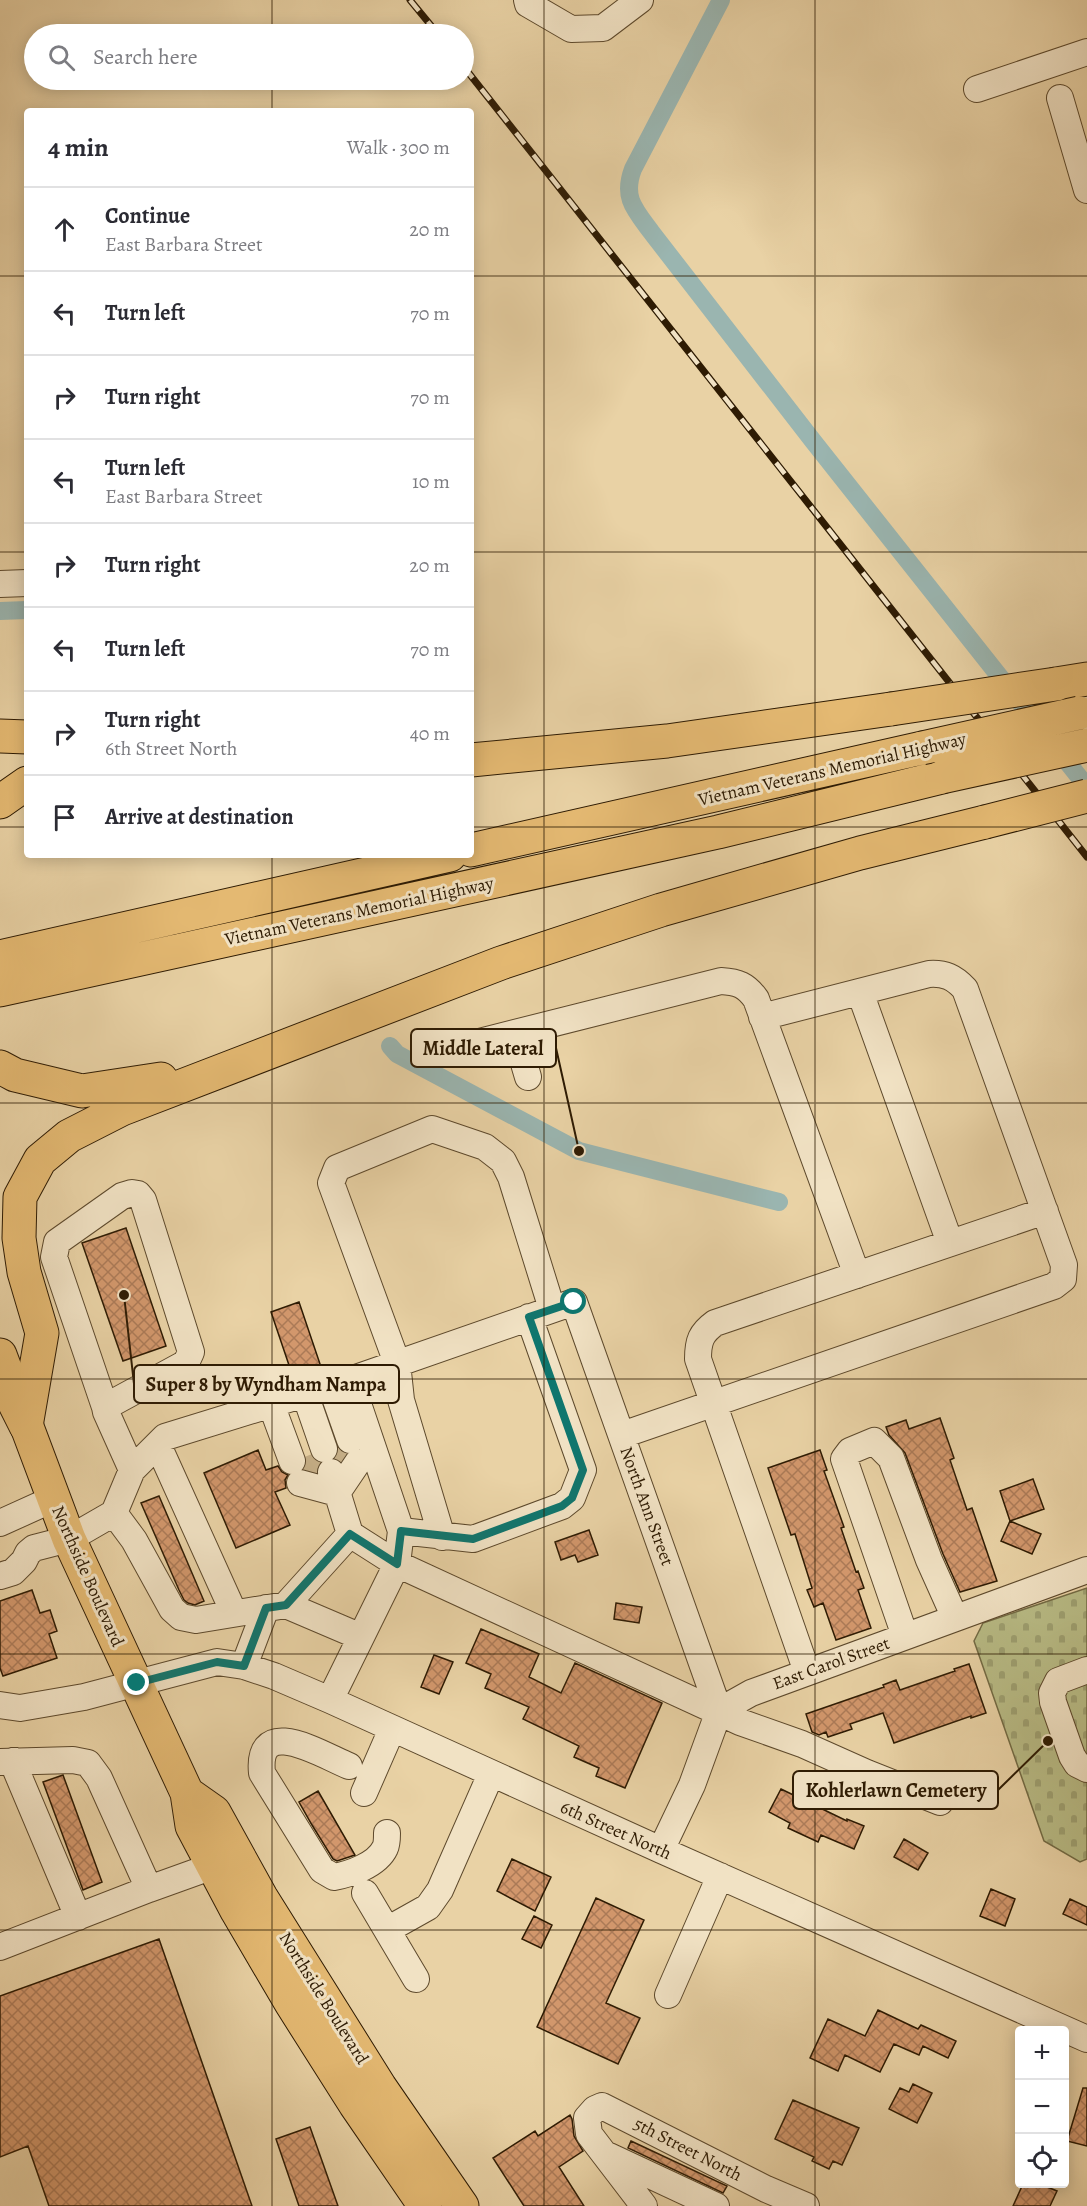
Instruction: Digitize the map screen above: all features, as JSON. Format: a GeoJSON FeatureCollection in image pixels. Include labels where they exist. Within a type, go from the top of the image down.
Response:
{"type":"FeatureCollection","features":[{"type":"Feature","properties":{"kind":"main road"},"geometry":{"type":"LineString","coordinates":[[474,760],[667,741],[1072,682]]}},
{"type":"Feature","properties":{"kind":"main road","name":"Vietnam Veterans Memorial Highway"},"geometry":{"type":"LineString","coordinates":[[474,849],[1083,712]]}},
{"type":"Feature","properties":{"kind":"main road"},"geometry":{"type":"LineString","coordinates":[[0,736],[24,737]]}},
{"type":"Feature","properties":{"kind":"main road","name":"Vietnam Veterans Memorial Highway"},"geometry":{"type":"LineString","coordinates":[[0,990],[718,832],[942,777],[1087,745]]}},
{"type":"Feature","properties":{"kind":"main road"},"geometry":{"type":"LineString","coordinates":[[0,801],[24,785]]}},
{"type":"Feature","properties":{"kind":"main road"},"geometry":{"type":"LineString","coordinates":[[26,1426],[42,1333],[24,1272],[19,1239],[20,1197],[40,1160],[69,1136],[122,1109],[501,963],[661,910],[860,853],[1087,796]]}},
{"type":"Feature","properties":{"kind":"main road","name":"Vietnam Veterans Memorial Highway"},"geometry":{"type":"LineString","coordinates":[[0,957],[437,858]]}},
{"type":"Feature","properties":{"kind":"main road"},"geometry":{"type":"LineString","coordinates":[[0,1067],[15,1075],[82,1091],[146,1082],[264,1055]]}},
{"type":"Feature","properties":{"kind":"main road","name":"Northside Boulevard"},"geometry":{"type":"LineString","coordinates":[[0,1355],[69,1539],[187,1793],[192,1826],[297,2013],[355,2104],[425,2206]]}},
{"type":"Feature","properties":{"kind":"main road"},"geometry":{"type":"LineString","coordinates":[[0,1374],[26,1426]]}},
{"type":"Feature","properties":{"kind":"main road","name":"Northside Boulevard"},"geometry":{"type":"LineString","coordinates":[[187,1793],[214,1812],[261,1897],[368,2067],[462,2206]]}},
{"type":"Feature","properties":{"kind":"street"},"geometry":{"type":"LineString","coordinates":[[527,0],[528,4],[571,29],[603,28],[640,0]]}},
{"type":"Feature","properties":{"kind":"street"},"geometry":{"type":"LineString","coordinates":[[977,89],[1087,52]]}},
{"type":"Feature","properties":{"kind":"street"},"geometry":{"type":"LineString","coordinates":[[1060,98],[1087,190]]}},
{"type":"Feature","properties":{"kind":"street"},"geometry":{"type":"LineString","coordinates":[[0,584],[24,583]]}},
{"type":"Feature","properties":{"kind":"street"},"geometry":{"type":"LineString","coordinates":[[622,1435],[1054,1286],[1063,1279],[1064,1265],[1045,1211],[965,989],[956,979],[941,973],[929,974],[762,1017]]}},
{"type":"Feature","properties":{"kind":"street"},"geometry":{"type":"LineString","coordinates":[[478,1042],[721,981],[736,982],[748,987],[756,999],[857,1275]]}},
{"type":"Feature","properties":{"kind":"street"},"geometry":{"type":"LineString","coordinates":[[860,992],[950,1243]]}},
{"type":"Feature","properties":{"kind":"street"},"geometry":{"type":"LineString","coordinates":[[515,1033],[528,1077]]}},
{"type":"Feature","properties":{"kind":"street"},"geometry":{"type":"LineString","coordinates":[[401,1531],[442,1537],[473,1539],[562,1506],[572,1498],[583,1470],[552,1310],[511,1177],[503,1161],[485,1147],[432,1129],[337,1168],[331,1183],[397,1364],[401,1400],[442,1537]]}},
{"type":"Feature","properties":{"kind":"street"},"geometry":{"type":"LineString","coordinates":[[105,1407],[186,1363],[191,1352],[143,1200],[138,1194],[132,1193],[122,1196],[57,1242],[54,1257],[105,1407],[132,1470]]}},
{"type":"Feature","properties":{"kind":"street"},"geometry":{"type":"LineString","coordinates":[[807,1672],[698,1359],[698,1344],[704,1332],[715,1323],[1045,1211]]}},
{"type":"Feature","properties":{"kind":"street"},"geometry":{"type":"LineString","coordinates":[[0,1576],[13,1572],[34,1548],[69,1539],[114,1513],[132,1470],[165,1437],[397,1364],[552,1310]]}},
{"type":"Feature","properties":{"kind":"street","name":"North Ann Street"},"geometry":{"type":"LineString","coordinates":[[552,1310],[622,1435],[719,1711]]}},
{"type":"Feature","properties":{"kind":"street"},"geometry":{"type":"LineString","coordinates":[[310,1392],[327,1464],[350,1534],[397,1564],[740,1722],[802,1744],[940,1802]]}},
{"type":"Feature","properties":{"kind":"street"},"geometry":{"type":"LineString","coordinates":[[310,1392],[327,1464]]}},
{"type":"Feature","properties":{"kind":"street"},"geometry":{"type":"LineString","coordinates":[[310,1392],[401,1531],[397,1564],[330,1700]]}},
{"type":"Feature","properties":{"kind":"street"},"geometry":{"type":"LineString","coordinates":[[904,1636],[876,1546],[844,1459],[850,1450],[874,1441],[891,1458],[929,1560],[955,1618]]}},
{"type":"Feature","properties":{"kind":"street"},"geometry":{"type":"LineString","coordinates":[[158,1445],[234,1613]]}},
{"type":"Feature","properties":{"kind":"street"},"geometry":{"type":"LineString","coordinates":[[0,1523],[53,1499]]}},
{"type":"Feature","properties":{"kind":"street"},"geometry":{"type":"LineString","coordinates":[[114,1513],[134,1540],[172,1609],[181,1617],[196,1620],[276,1606],[361,1636]]}},
{"type":"Feature","properties":{"kind":"street"},"geometry":{"type":"LineString","coordinates":[[244,1666],[276,1606],[350,1534]]}},
{"type":"Feature","properties":{"kind":"street","name":"East Carol Street"},"geometry":{"type":"LineString","coordinates":[[719,1711],[750,1693],[1087,1570]]}},
{"type":"Feature","properties":{"kind":"street","name":"6th Street North"},"geometry":{"type":"LineString","coordinates":[[0,1705],[20,1708],[84,1697],[217,1662],[244,1666],[330,1700],[1087,2039]]}},
{"type":"Feature","properties":{"kind":"street"},"geometry":{"type":"LineString","coordinates":[[1087,1670],[1058,1681],[1052,1693],[1072,1756],[1077,1764],[1087,1769]]}},
{"type":"Feature","properties":{"kind":"street"},"geometry":{"type":"LineString","coordinates":[[661,1850],[692,1785],[719,1711]]}},
{"type":"Feature","properties":{"kind":"street"},"geometry":{"type":"LineString","coordinates":[[364,1793],[392,1729]]}},
{"type":"Feature","properties":{"kind":"street"},"geometry":{"type":"LineString","coordinates":[[349,1766],[290,1741],[276,1741],[266,1747],[260,1759],[262,1773],[268,1783],[322,1870],[333,1877],[349,1874],[377,1858],[386,1848],[387,1833]]}},
{"type":"Feature","properties":{"kind":"street"},"geometry":{"type":"LineString","coordinates":[[7,1761],[73,1760],[88,1763],[99,1778],[149,1889]]}},
{"type":"Feature","properties":{"kind":"street"},"geometry":{"type":"LineString","coordinates":[[7,1761],[16,1770],[78,1917]]}},
{"type":"Feature","properties":{"kind":"street"},"geometry":{"type":"LineString","coordinates":[[387,1930],[428,1906],[440,1890],[491,1774]]}},
{"type":"Feature","properties":{"kind":"street"},"geometry":{"type":"LineString","coordinates":[[0,1947],[213,1866]]}},
{"type":"Feature","properties":{"kind":"street"},"geometry":{"type":"LineString","coordinates":[[668,1995],[720,1876]]}},
{"type":"Feature","properties":{"kind":"street"},"geometry":{"type":"LineString","coordinates":[[365,1893],[416,1979]]}},
{"type":"Feature","properties":{"kind":"street","name":"5th Street North"},"geometry":{"type":"LineString","coordinates":[[606,2155],[590,2134],[587,2118],[595,2109],[602,2106],[762,2197],[806,2206]]}},
{"type":"Feature","properties":{"kind":"street"},"geometry":{"type":"LineString","coordinates":[[606,2155],[644,2206]]}},
{"type":"Feature","properties":{"kind":"street"},"geometry":{"type":"LineString","coordinates":[[606,2155],[716,2206]]}},
{"type":"Feature","properties":{"kind":"green space"},"geometry":{"type":"Polygon","coordinates":[[[1087,1588],[1087,1859],[1080,1862],[1044,1841],[974,1641],[983,1623],[1087,1588]]]}},
{"type":"Feature","properties":{"kind":"building"},"geometry":{"type":"Polygon","coordinates":[[[126,1228],[166,1346],[123,1361],[82,1243],[126,1228]]]}},
{"type":"Feature","properties":{"kind":"building"},"geometry":{"type":"Polygon","coordinates":[[[299,1302],[320,1364],[292,1374],[271,1312],[299,1302]]]}},
{"type":"Feature","properties":{"kind":"building"},"geometry":{"type":"Polygon","coordinates":[[[940,1418],[954,1458],[950,1460],[967,1510],[972,1508],[997,1581],[960,1592],[943,1554],[905,1453],[889,1435],[886,1427],[906,1420],[909,1429],[940,1418]]]}},
{"type":"Feature","properties":{"kind":"building"},"geometry":{"type":"Polygon","coordinates":[[[258,1450],[266,1470],[278,1466],[288,1475],[285,1480],[286,1488],[275,1492],[290,1525],[236,1548],[204,1473],[258,1450]]]}},
{"type":"Feature","properties":{"kind":"building"},"geometry":{"type":"Polygon","coordinates":[[[820,1450],[827,1470],[824,1471],[844,1527],[841,1528],[864,1588],[858,1590],[871,1628],[836,1640],[823,1603],[814,1607],[807,1590],[812,1588],[795,1534],[791,1535],[768,1468],[820,1450]]]}},
{"type":"Feature","properties":{"kind":"building"},"geometry":{"type":"Polygon","coordinates":[[[1033,1479],[1044,1509],[1010,1521],[1000,1491],[1033,1479]]]}},
{"type":"Feature","properties":{"kind":"building"},"geometry":{"type":"Polygon","coordinates":[[[159,1496],[204,1601],[195,1605],[184,1600],[141,1503],[159,1496]]]}},
{"type":"Feature","properties":{"kind":"building"},"geometry":{"type":"Polygon","coordinates":[[[1010,1521],[1041,1534],[1032,1554],[1001,1541],[1010,1521]]]}},
{"type":"Feature","properties":{"kind":"building"},"geometry":{"type":"Polygon","coordinates":[[[589,1530],[598,1555],[578,1562],[575,1555],[561,1560],[555,1542],[589,1530]]]}},
{"type":"Feature","properties":{"kind":"building"},"geometry":{"type":"Polygon","coordinates":[[[32,1590],[40,1613],[50,1610],[57,1631],[49,1634],[57,1658],[3,1676],[0,1668],[0,1601],[32,1590]]]}},
{"type":"Feature","properties":{"kind":"building"},"geometry":{"type":"Polygon","coordinates":[[[616,1603],[642,1607],[639,1623],[614,1619],[616,1603]]]}},
{"type":"Feature","properties":{"kind":"building"},"geometry":{"type":"Polygon","coordinates":[[[481,1629],[539,1654],[529,1677],[561,1693],[575,1663],[662,1703],[625,1788],[596,1776],[599,1768],[574,1757],[579,1746],[523,1719],[529,1707],[485,1688],[491,1674],[466,1663],[481,1629]]]}},
{"type":"Feature","properties":{"kind":"building"},"geometry":{"type":"Polygon","coordinates":[[[434,1655],[453,1662],[439,1694],[421,1687],[434,1655]]]}},
{"type":"Feature","properties":{"kind":"building"},"geometry":{"type":"Polygon","coordinates":[[[969,1664],[986,1713],[894,1743],[883,1713],[850,1724],[852,1729],[828,1737],[826,1732],[819,1735],[812,1732],[806,1714],[884,1687],[883,1685],[896,1680],[900,1690],[969,1664]]]}},
{"type":"Feature","properties":{"kind":"building"},"geometry":{"type":"Polygon","coordinates":[[[63,1775],[102,1882],[83,1890],[43,1782],[63,1775]]]}},
{"type":"Feature","properties":{"kind":"building"},"geometry":{"type":"Polygon","coordinates":[[[781,1789],[847,1821],[847,1819],[864,1826],[854,1849],[821,1835],[818,1842],[788,1828],[790,1823],[769,1812],[781,1789]]]}},
{"type":"Feature","properties":{"kind":"building"},"geometry":{"type":"Polygon","coordinates":[[[318,1791],[355,1855],[337,1861],[333,1859],[312,1825],[299,1802],[318,1791]]]}},
{"type":"Feature","properties":{"kind":"building"},"geometry":{"type":"Polygon","coordinates":[[[904,1839],[928,1853],[918,1870],[894,1857],[904,1839]]]}},
{"type":"Feature","properties":{"kind":"building"},"geometry":{"type":"Polygon","coordinates":[[[512,1859],[551,1877],[535,1911],[497,1891],[512,1859]]]}},
{"type":"Feature","properties":{"kind":"building"},"geometry":{"type":"Polygon","coordinates":[[[991,1889],[1015,1899],[1005,1926],[980,1916],[991,1889]]]}},
{"type":"Feature","properties":{"kind":"building"},"geometry":{"type":"Polygon","coordinates":[[[596,1898],[644,1920],[606,2003],[640,2018],[618,2064],[537,2027],[596,1898]]]}},
{"type":"Feature","properties":{"kind":"building"},"geometry":{"type":"Polygon","coordinates":[[[1070,1899],[1087,1907],[1087,1925],[1063,1914],[1070,1899]]]}},
{"type":"Feature","properties":{"kind":"building"},"geometry":{"type":"Polygon","coordinates":[[[534,1916],[552,1925],[541,1948],[522,1939],[534,1916]]]}},
{"type":"Feature","properties":{"kind":"building"},"geometry":{"type":"Polygon","coordinates":[[[159,1939],[252,2206],[49,2206],[28,2146],[0,2157],[0,1996],[159,1939]]]}},
{"type":"Feature","properties":{"kind":"building"},"geometry":{"type":"Polygon","coordinates":[[[878,2010],[918,2029],[921,2025],[956,2041],[948,2058],[923,2046],[919,2055],[894,2044],[880,2072],[845,2055],[838,2071],[810,2058],[828,2019],[865,2036],[878,2010]]]}},
{"type":"Feature","properties":{"kind":"building"},"geometry":{"type":"Polygon","coordinates":[[[913,2084],[932,2093],[917,2123],[889,2109],[900,2088],[909,2092],[913,2084]]]}},
{"type":"Feature","properties":{"kind":"building"},"geometry":{"type":"Polygon","coordinates":[[[1083,2088],[1087,2088],[1087,2146],[1069,2142],[1069,2134],[1083,2088]]]}},
{"type":"Feature","properties":{"kind":"building"},"geometry":{"type":"Polygon","coordinates":[[[793,2100],[859,2128],[842,2165],[833,2161],[829,2169],[812,2161],[814,2157],[775,2139],[793,2100]]]}},
{"type":"Feature","properties":{"kind":"building"},"geometry":{"type":"Polygon","coordinates":[[[570,2115],[574,2136],[583,2151],[559,2167],[584,2206],[524,2206],[493,2158],[535,2131],[538,2136],[570,2115]]]}},
{"type":"Feature","properties":{"kind":"building"},"geometry":{"type":"Polygon","coordinates":[[[310,2127],[338,2206],[299,2206],[276,2139],[310,2127]]]}},
{"type":"Feature","properties":{"kind":"building"},"geometry":{"type":"Polygon","coordinates":[[[631,2141],[727,2186],[723,2193],[628,2148],[631,2141]]]}},
{"type":"Feature","properties":{"kind":"building"},"geometry":{"type":"Polygon","coordinates":[[[1021,2188],[1050,2188],[1057,2191],[1050,2206],[1013,2206],[1021,2188]]]}},
{"type":"Feature","properties":{"kind":"waterway"},"geometry":{"type":"LineString","coordinates":[[721,0],[633,169],[629,188],[632,203],[652,233],[813,441],[1087,787]]}},
{"type":"Feature","properties":{"kind":"waterway"},"geometry":{"type":"LineString","coordinates":[[0,611],[24,610]]}},
{"type":"Feature","properties":{"kind":"waterway"},"geometry":{"type":"LineString","coordinates":[[390,1046],[397,1054],[579,1151],[779,1202]]}},
{"type":"Feature","properties":{"kind":"tunnel"},"geometry":{"type":"LineString","coordinates":[[336,1445],[344,1467]]}},
{"type":"Feature","properties":{"kind":"tunnel"},"geometry":{"type":"LineString","coordinates":[[307,1456],[315,1477]]}},
{"type":"Feature","properties":{"kind":"railway"},"geometry":{"type":"LineString","coordinates":[[410,0],[430,24]]}},
{"type":"Feature","properties":{"kind":"railway"},"geometry":{"type":"LineString","coordinates":[[474,80],[1087,857]]}},
{"type":"Feature","properties":{"kind":"place","name":"Middle Lateral"},"geometry":{"type":"Point","coordinates":[579,1151]}},
{"type":"Feature","properties":{"kind":"place","name":"Super 8 by Wyndham Nampa"},"geometry":{"type":"Point","coordinates":[124,1295]}},
{"type":"Feature","properties":{"kind":"place","name":"Kohlerlawn Cemetery"},"geometry":{"type":"Point","coordinates":[1048,1741]}},
{"type":"Feature","properties":{"kind":"route"},"geometry":{"type":"LineString","coordinates":[[137,1683],[217,1662],[244,1666],[266,1608],[286,1605],[350,1534],[397,1564],[401,1531],[473,1539],[562,1506],[572,1498],[583,1470],[529,1317],[574,1302]]}}]}
